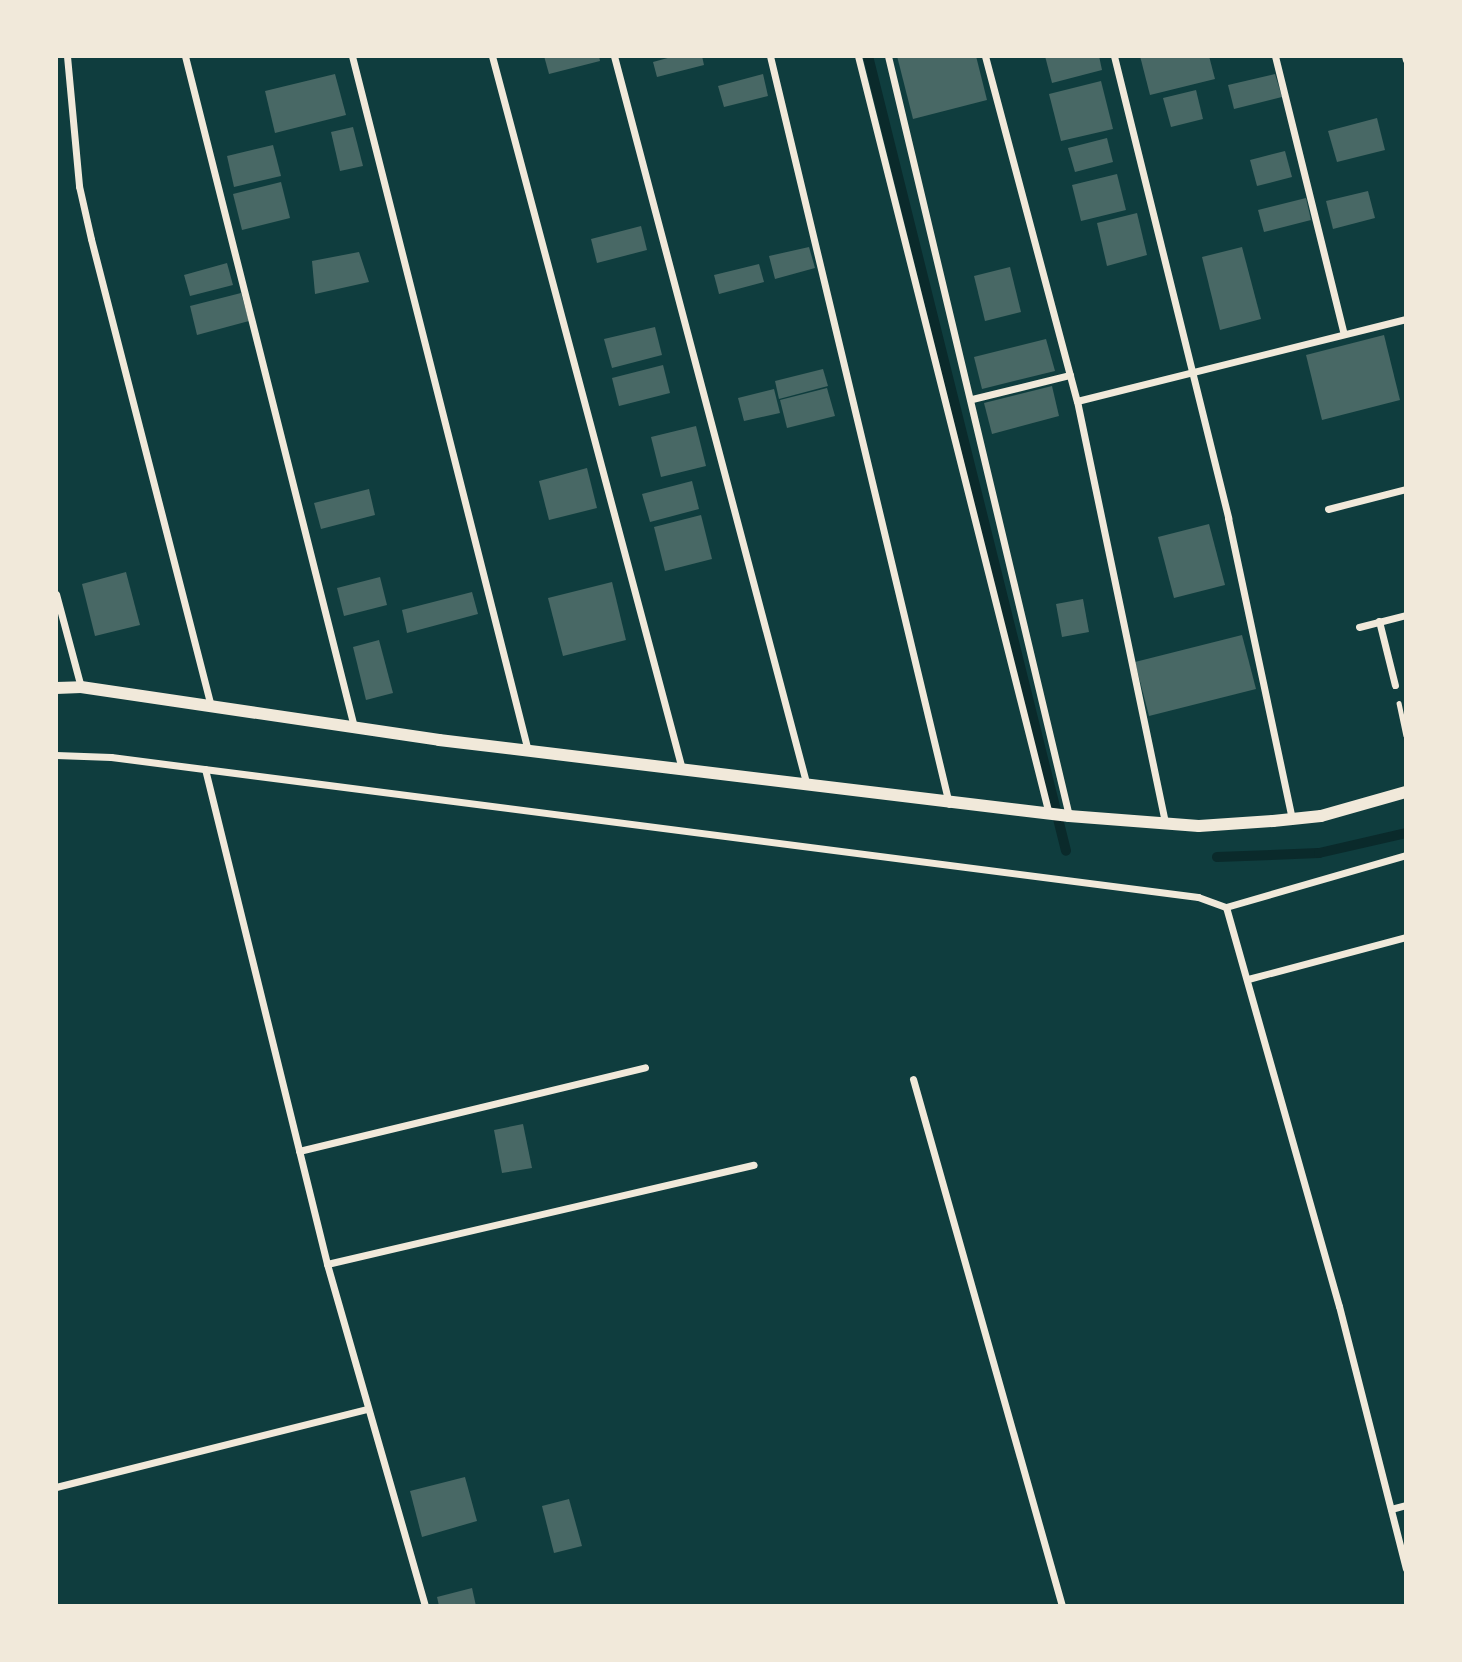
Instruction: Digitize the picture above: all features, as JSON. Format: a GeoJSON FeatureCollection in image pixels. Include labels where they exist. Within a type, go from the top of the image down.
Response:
{"type":"FeatureCollection","features":[{"type":"Feature","properties":{"kind":"street"},"geometry":{"type":"LineString","coordinates":[[67,56],[85,212],[211,707]]}},
{"type":"Feature","properties":{"kind":"street"},"geometry":{"type":"LineString","coordinates":[[185,56],[355,728]]}},
{"type":"Feature","properties":{"kind":"street"},"geometry":{"type":"LineString","coordinates":[[352,56],[529,751]]}},
{"type":"Feature","properties":{"kind":"street"},"geometry":{"type":"LineString","coordinates":[[492,56],[682,771]]}},
{"type":"Feature","properties":{"kind":"street"},"geometry":{"type":"LineString","coordinates":[[614,56],[807,786]]}},
{"type":"Feature","properties":{"kind":"street"},"geometry":{"type":"LineString","coordinates":[[771,56],[949,804]]}},
{"type":"Feature","properties":{"kind":"street"},"geometry":{"type":"LineString","coordinates":[[858,56],[1049,815]]}},
{"type":"Feature","properties":{"kind":"street"},"geometry":{"type":"LineString","coordinates":[[888,56],[972,398],[1069,816]]}},
{"type":"Feature","properties":{"kind":"street"},"geometry":{"type":"LineString","coordinates":[[985,56],[1077,401],[1165,823]]}},
{"type":"Feature","properties":{"kind":"street"},"geometry":{"type":"LineString","coordinates":[[1114,56],[1190,373],[1228,518],[1292,820]]}},
{"type":"Feature","properties":{"kind":"street"},"geometry":{"type":"LineString","coordinates":[[1275,56],[1344,334]]}},
{"type":"Feature","properties":{"kind":"street"},"geometry":{"type":"LineString","coordinates":[[1077,401],[1406,319]]}},
{"type":"Feature","properties":{"kind":"street"},"geometry":{"type":"LineString","coordinates":[[972,398],[1070,375]]}},
{"type":"Feature","properties":{"kind":"street"},"geometry":{"type":"LineString","coordinates":[[1328,509],[1406,489]]}},
{"type":"Feature","properties":{"kind":"street"},"geometry":{"type":"LineString","coordinates":[[56,594],[81,687]]}},
{"type":"Feature","properties":{"kind":"street"},"geometry":{"type":"LineString","coordinates":[[1359,626],[1406,615]]}},
{"type":"Feature","properties":{"kind":"street"},"geometry":{"type":"LineString","coordinates":[[1379,621],[1395,685]]}},
{"type":"Feature","properties":{"kind":"street"},"geometry":{"type":"LineString","coordinates":[[56,688],[81,687],[355,728],[1049,815],[1165,823],[1292,820],[1406,792]]}},
{"type":"Feature","properties":{"kind":"street"},"geometry":{"type":"LineString","coordinates":[[56,755],[111,757],[1198,897],[1226,907],[1406,855]]}},
{"type":"Feature","properties":{"kind":"street"},"geometry":{"type":"LineString","coordinates":[[205,769],[327,1264],[366,1409],[425,1606]]}},
{"type":"Feature","properties":{"kind":"street"},"geometry":{"type":"LineString","coordinates":[[1226,907],[1248,979],[1406,1569]]}},
{"type":"Feature","properties":{"kind":"street"},"geometry":{"type":"LineString","coordinates":[[1248,979],[1406,937]]}},
{"type":"Feature","properties":{"kind":"street"},"geometry":{"type":"LineString","coordinates":[[299,1151],[645,1068]]}},
{"type":"Feature","properties":{"kind":"street"},"geometry":{"type":"LineString","coordinates":[[913,1079],[1062,1606]]}},
{"type":"Feature","properties":{"kind":"street"},"geometry":{"type":"LineString","coordinates":[[327,1264],[754,1165]]}},
{"type":"Feature","properties":{"kind":"street"},"geometry":{"type":"LineString","coordinates":[[56,1487],[320,1417],[366,1409]]}},
{"type":"Feature","properties":{"kind":"street"},"geometry":{"type":"LineString","coordinates":[[1391,1509],[1406,1505]]}},
{"type":"Feature","properties":{"kind":"path"},"geometry":{"type":"LineString","coordinates":[[1395,685],[1406,735]]}},
{"type":"Feature","properties":{"kind":"building"},"geometry":{"type":"Polygon","coordinates":[[[544,56],[599,56],[600,61],[549,74],[544,56]]]}},
{"type":"Feature","properties":{"kind":"building"},"geometry":{"type":"Polygon","coordinates":[[[675,56],[702,56],[704,65],[657,77],[653,62],[675,56]]]}},
{"type":"Feature","properties":{"kind":"building"},"geometry":{"type":"Polygon","coordinates":[[[897,56],[976,56],[987,100],[913,119],[897,56]]]}},
{"type":"Feature","properties":{"kind":"building"},"geometry":{"type":"Polygon","coordinates":[[[1045,56],[1099,56],[1102,70],[1052,83],[1045,56]]]}},
{"type":"Feature","properties":{"kind":"building"},"geometry":{"type":"Polygon","coordinates":[[[1140,56],[1209,56],[1215,79],[1150,95],[1140,56]]]}},
{"type":"Feature","properties":{"kind":"building"},"geometry":{"type":"Polygon","coordinates":[[[335,74],[346,115],[275,133],[265,91],[335,74]]]}},
{"type":"Feature","properties":{"kind":"building"},"geometry":{"type":"Polygon","coordinates":[[[763,74],[768,96],[724,107],[718,86],[763,74]]]}},
{"type":"Feature","properties":{"kind":"building"},"geometry":{"type":"Polygon","coordinates":[[[1275,74],[1282,97],[1234,109],[1228,85],[1275,74]]]}},
{"type":"Feature","properties":{"kind":"building"},"geometry":{"type":"Polygon","coordinates":[[[1101,81],[1113,129],[1061,141],[1049,94],[1101,81]]]}},
{"type":"Feature","properties":{"kind":"building"},"geometry":{"type":"Polygon","coordinates":[[[1196,90],[1203,119],[1171,127],[1163,98],[1196,90]]]}},
{"type":"Feature","properties":{"kind":"building"},"geometry":{"type":"Polygon","coordinates":[[[1377,118],[1385,150],[1337,162],[1328,131],[1377,118]]]}},
{"type":"Feature","properties":{"kind":"building"},"geometry":{"type":"Polygon","coordinates":[[[353,127],[363,166],[340,171],[331,132],[353,127]]]}},
{"type":"Feature","properties":{"kind":"building"},"geometry":{"type":"Polygon","coordinates":[[[1107,138],[1113,162],[1075,172],[1068,148],[1107,138]]]}},
{"type":"Feature","properties":{"kind":"building"},"geometry":{"type":"Polygon","coordinates":[[[273,145],[281,176],[234,187],[227,156],[273,145]]]}},
{"type":"Feature","properties":{"kind":"building"},"geometry":{"type":"Polygon","coordinates":[[[1285,151],[1292,177],[1257,186],[1250,160],[1285,151]]]}},
{"type":"Feature","properties":{"kind":"building"},"geometry":{"type":"Polygon","coordinates":[[[1117,174],[1126,210],[1081,221],[1072,185],[1117,174]]]}},
{"type":"Feature","properties":{"kind":"building"},"geometry":{"type":"Polygon","coordinates":[[[281,182],[290,218],[242,230],[233,194],[281,182]]]}},
{"type":"Feature","properties":{"kind":"building"},"geometry":{"type":"Polygon","coordinates":[[[1368,191],[1375,218],[1333,229],[1326,201],[1368,191]]]}},
{"type":"Feature","properties":{"kind":"building"},"geometry":{"type":"Polygon","coordinates":[[[1306,198],[1311,220],[1264,232],[1258,210],[1306,198]]]}},
{"type":"Feature","properties":{"kind":"building"},"geometry":{"type":"Polygon","coordinates":[[[1137,213],[1147,255],[1107,266],[1097,223],[1137,213]]]}},
{"type":"Feature","properties":{"kind":"building"},"geometry":{"type":"Polygon","coordinates":[[[641,226],[647,250],[597,263],[591,239],[641,226]]]}},
{"type":"Feature","properties":{"kind":"building"},"geometry":{"type":"Polygon","coordinates":[[[809,247],[815,268],[775,279],[769,256],[809,247]]]}},
{"type":"Feature","properties":{"kind":"building"},"geometry":{"type":"Polygon","coordinates":[[[1242,247],[1261,319],[1220,330],[1202,257],[1242,247]]]}},
{"type":"Feature","properties":{"kind":"building"},"geometry":{"type":"Polygon","coordinates":[[[359,252],[369,282],[315,294],[312,261],[359,252]]]}},
{"type":"Feature","properties":{"kind":"building"},"geometry":{"type":"Polygon","coordinates":[[[227,263],[233,285],[190,296],[184,275],[227,263]]]}},
{"type":"Feature","properties":{"kind":"building"},"geometry":{"type":"Polygon","coordinates":[[[759,264],[764,282],[719,294],[714,275],[759,264]]]}},
{"type":"Feature","properties":{"kind":"building"},"geometry":{"type":"Polygon","coordinates":[[[1010,267],[1021,312],[985,321],[974,276],[1010,267]]]}},
{"type":"Feature","properties":{"kind":"building"},"geometry":{"type":"Polygon","coordinates":[[[241,293],[249,321],[197,335],[190,306],[241,293]]]}},
{"type":"Feature","properties":{"kind":"building"},"geometry":{"type":"Polygon","coordinates":[[[655,327],[662,355],[612,368],[604,339],[655,327]]]}},
{"type":"Feature","properties":{"kind":"building"},"geometry":{"type":"Polygon","coordinates":[[[1384,335],[1400,400],[1322,420],[1306,355],[1384,335]]]}},
{"type":"Feature","properties":{"kind":"building"},"geometry":{"type":"Polygon","coordinates":[[[1046,339],[1055,371],[982,389],[974,357],[1046,339]]]}},
{"type":"Feature","properties":{"kind":"building"},"geometry":{"type":"Polygon","coordinates":[[[663,365],[670,393],[619,406],[612,378],[663,365]]]}},
{"type":"Feature","properties":{"kind":"building"},"geometry":{"type":"Polygon","coordinates":[[[823,369],[828,386],[779,399],[775,381],[823,369]]]}},
{"type":"Feature","properties":{"kind":"building"},"geometry":{"type":"Polygon","coordinates":[[[1052,386],[1059,416],[992,434],[984,403],[1052,386]]]}},
{"type":"Feature","properties":{"kind":"building"},"geometry":{"type":"Polygon","coordinates":[[[827,388],[835,416],[787,428],[780,400],[827,388]]]}},
{"type":"Feature","properties":{"kind":"building"},"geometry":{"type":"Polygon","coordinates":[[[774,389],[780,413],[744,421],[738,398],[774,389]]]}},
{"type":"Feature","properties":{"kind":"building"},"geometry":{"type":"Polygon","coordinates":[[[696,426],[706,466],[661,477],[651,437],[696,426]]]}},
{"type":"Feature","properties":{"kind":"building"},"geometry":{"type":"Polygon","coordinates":[[[587,468],[597,508],[549,520],[539,481],[587,468]]]}},
{"type":"Feature","properties":{"kind":"building"},"geometry":{"type":"Polygon","coordinates":[[[692,481],[699,509],[650,522],[642,494],[692,481]]]}},
{"type":"Feature","properties":{"kind":"building"},"geometry":{"type":"Polygon","coordinates":[[[369,489],[375,515],[321,529],[314,503],[369,489]]]}},
{"type":"Feature","properties":{"kind":"building"},"geometry":{"type":"Polygon","coordinates":[[[701,515],[712,559],[665,571],[654,527],[701,515]]]}},
{"type":"Feature","properties":{"kind":"building"},"geometry":{"type":"Polygon","coordinates":[[[1209,524],[1225,585],[1174,598],[1158,537],[1209,524]]]}},
{"type":"Feature","properties":{"kind":"building"},"geometry":{"type":"Polygon","coordinates":[[[126,572],[140,625],[95,636],[82,584],[126,572]]]}},
{"type":"Feature","properties":{"kind":"building"},"geometry":{"type":"Polygon","coordinates":[[[380,577],[387,605],[344,616],[337,588],[380,577]]]}},
{"type":"Feature","properties":{"kind":"building"},"geometry":{"type":"Polygon","coordinates":[[[612,582],[626,640],[563,656],[548,598],[612,582]]]}},
{"type":"Feature","properties":{"kind":"building"},"geometry":{"type":"Polygon","coordinates":[[[472,592],[478,614],[407,633],[402,610],[472,592]]]}},
{"type":"Feature","properties":{"kind":"building"},"geometry":{"type":"Polygon","coordinates":[[[1083,599],[1089,632],[1062,637],[1056,604],[1083,599]]]}},
{"type":"Feature","properties":{"kind":"building"},"geometry":{"type":"Polygon","coordinates":[[[1242,635],[1256,689],[1149,716],[1135,662],[1242,635]]]}},
{"type":"Feature","properties":{"kind":"building"},"geometry":{"type":"Polygon","coordinates":[[[379,640],[393,693],[366,700],[353,647],[379,640]]]}},
{"type":"Feature","properties":{"kind":"building"},"geometry":{"type":"Polygon","coordinates":[[[523,1124],[532,1168],[502,1173],[494,1130],[523,1124]]]}},
{"type":"Feature","properties":{"kind":"building"},"geometry":{"type":"Polygon","coordinates":[[[465,1477],[477,1521],[422,1537],[410,1491],[465,1477]]]}},
{"type":"Feature","properties":{"kind":"building"},"geometry":{"type":"Polygon","coordinates":[[[569,1499],[582,1546],[554,1553],[542,1506],[569,1499]]]}},
{"type":"Feature","properties":{"kind":"building"},"geometry":{"type":"Polygon","coordinates":[[[472,1588],[476,1606],[439,1606],[437,1597],[472,1588]]]}},
{"type":"Feature","properties":{"kind":"waterway"},"geometry":{"type":"LineString","coordinates":[[868,56],[1066,851]]}},
{"type":"Feature","properties":{"kind":"waterway"},"geometry":{"type":"LineString","coordinates":[[1217,857],[1319,853],[1406,833]]}}]}
